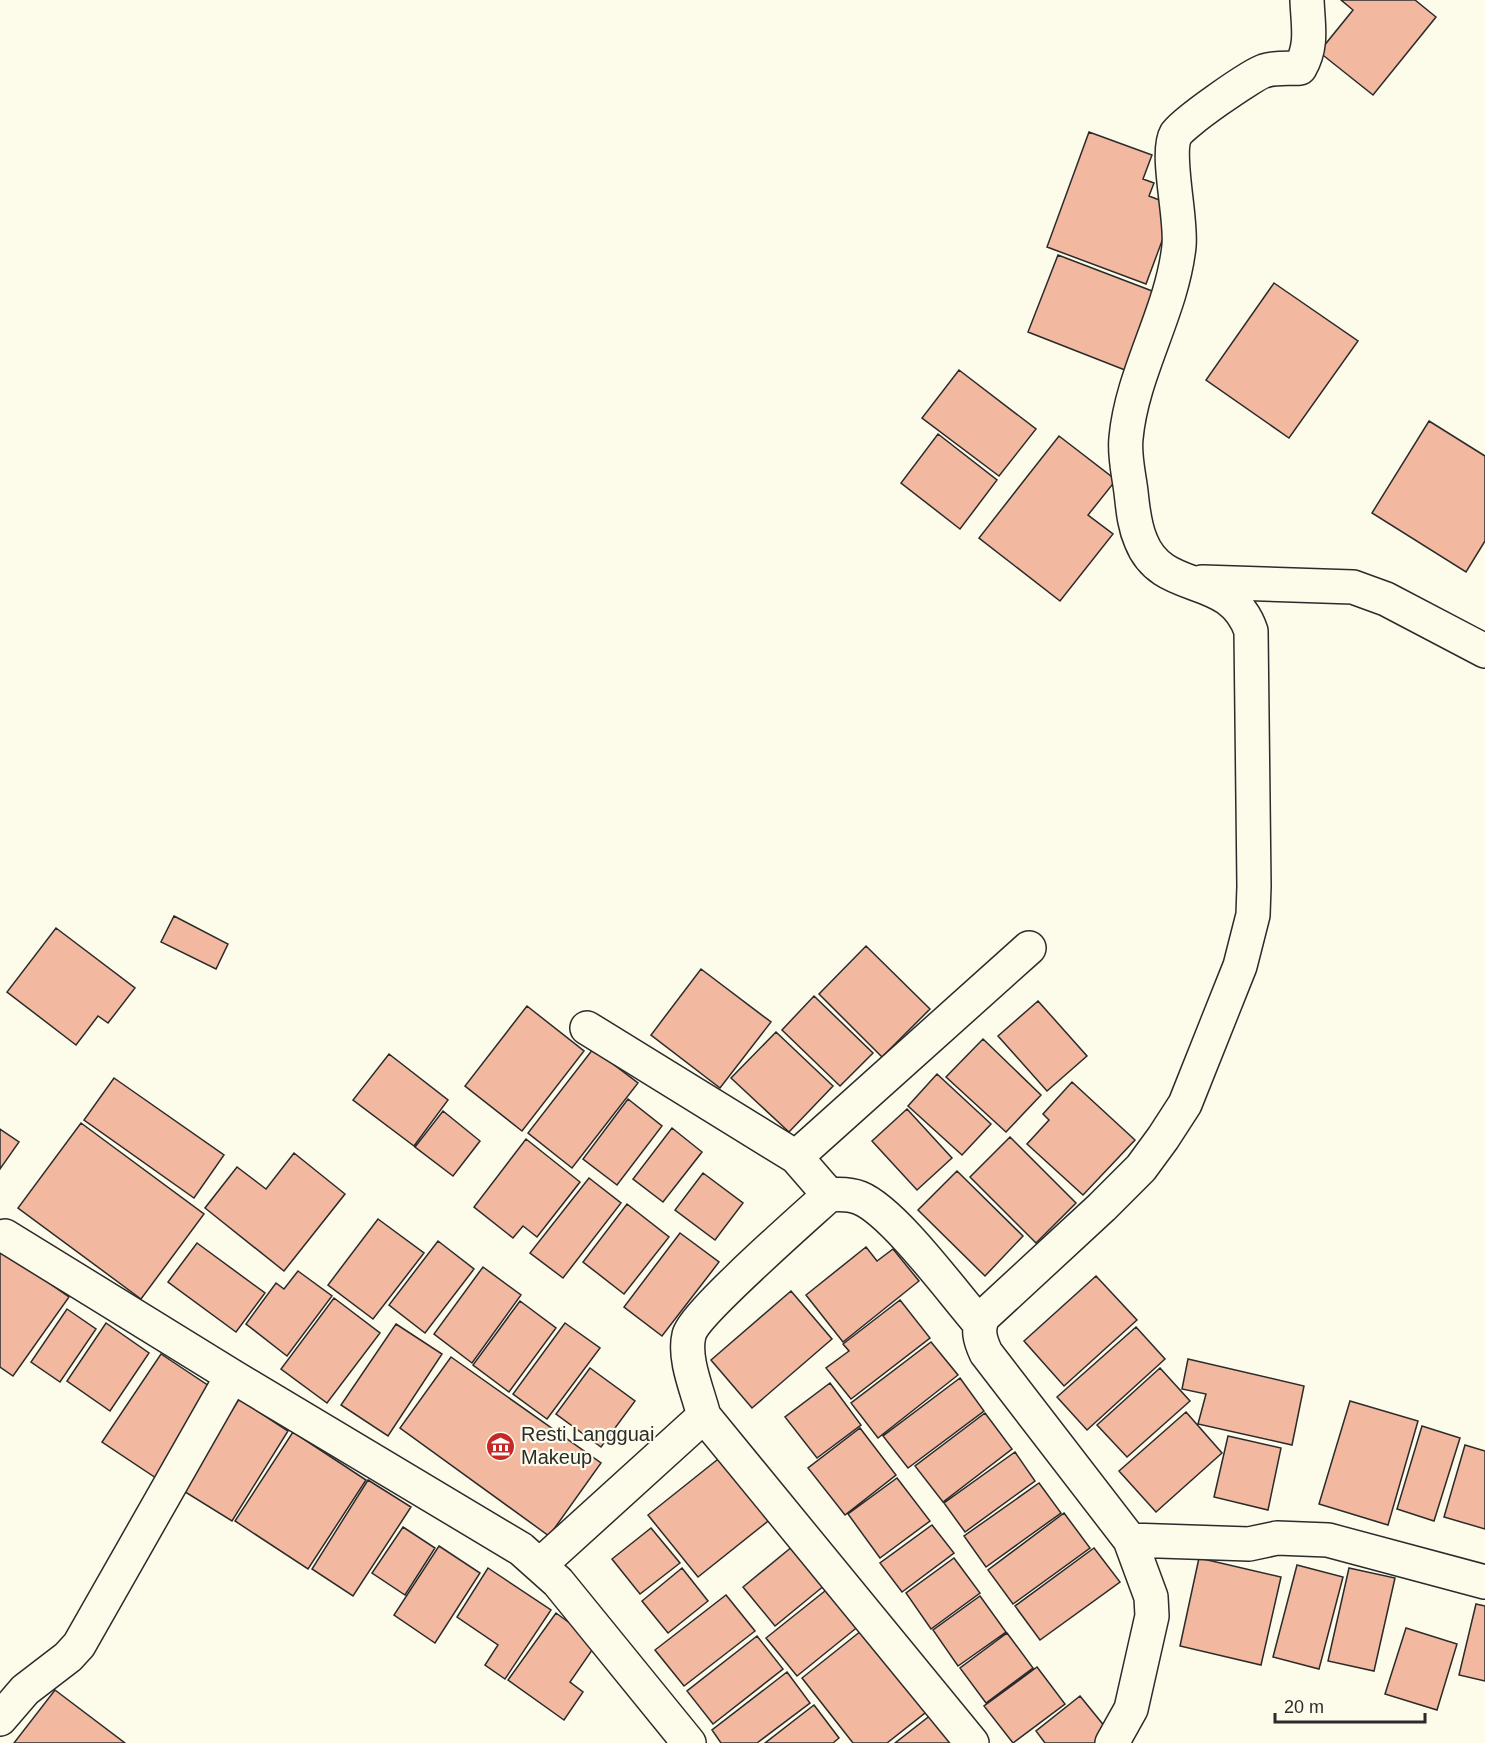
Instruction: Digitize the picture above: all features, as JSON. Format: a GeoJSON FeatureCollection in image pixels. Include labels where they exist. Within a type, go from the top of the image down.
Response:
{"type":"FeatureCollection","features":[{"type":"Feature","properties":{"kind":"street"},"geometry":{"type":"LineString","coordinates":[[1112,1743],[1131,1709],[1152,1616],[1151,1597],[1130,1540],[986,1353],[981,1342],[980,1324],[983,1317],[1141,1168],[1163,1138],[1185,1104],[1243,957],[1253,915],[1254,886],[1251,631],[1246,615],[1236,603],[1225,595],[1169,574],[1158,566],[1142,544],[1136,528],[1126,459],[1129,422],[1178,262],[1180,229],[1172,143],[1180,126],[1263,71],[1300,68],[1308,53],[1311,38],[1307,0]]}},
{"type":"Feature","properties":{"kind":"street"},"geometry":{"type":"LineString","coordinates":[[1191,582],[1353,587],[1386,599],[1485,651]]}},
{"type":"Feature","properties":{"kind":"street"},"geometry":{"type":"LineString","coordinates":[[796,1157],[1029,948]]}},
{"type":"Feature","properties":{"kind":"street"},"geometry":{"type":"LineString","coordinates":[[587,1028],[796,1157],[828,1195]]}},
{"type":"Feature","properties":{"kind":"street"},"geometry":{"type":"LineString","coordinates":[[972,1743],[704,1416],[688,1352],[689,1333],[707,1310],[828,1195],[846,1194],[861,1198],[887,1215],[980,1324]]}},
{"type":"Feature","properties":{"kind":"street"},"geometry":{"type":"LineString","coordinates":[[5,1236],[232,1376],[495,1532],[541,1564],[688,1743]]}},
{"type":"Feature","properties":{"kind":"street"},"geometry":{"type":"LineString","coordinates":[[0,1719],[25,1690],[68,1657],[79,1645],[232,1376]]}},
{"type":"Feature","properties":{"kind":"street"},"geometry":{"type":"LineString","coordinates":[[541,1564],[704,1416]]}},
{"type":"Feature","properties":{"kind":"street"},"geometry":{"type":"LineString","coordinates":[[1130,1540],[1248,1544],[1286,1538],[1328,1540],[1485,1582]]}},
{"type":"Feature","properties":{"kind":"building"},"geometry":{"type":"Polygon","coordinates":[[[1341,0],[1415,0],[1436,17],[1373,95],[1319,52],[1353,10],[1341,0]]]}},
{"type":"Feature","properties":{"kind":"building"},"geometry":{"type":"Polygon","coordinates":[[[1089,132],[1152,155],[1143,179],[1154,183],[1149,196],[1175,206],[1146,284],[1047,247],[1089,132]]]}},
{"type":"Feature","properties":{"kind":"building"},"geometry":{"type":"Polygon","coordinates":[[[1058,255],[1160,294],[1130,372],[1028,332],[1058,255]]]}},
{"type":"Feature","properties":{"kind":"building"},"geometry":{"type":"Polygon","coordinates":[[[1274,283],[1358,341],[1289,438],[1206,380],[1274,283]]]}},
{"type":"Feature","properties":{"kind":"building"},"geometry":{"type":"Polygon","coordinates":[[[959,370],[1036,429],[999,476],[922,418],[959,370]]]}},
{"type":"Feature","properties":{"kind":"building"},"geometry":{"type":"Polygon","coordinates":[[[1429,421],[1485,456],[1485,541],[1466,572],[1372,513],[1429,421]]]}},
{"type":"Feature","properties":{"kind":"building"},"geometry":{"type":"Polygon","coordinates":[[[938,434],[997,480],[960,529],[901,483],[938,434]]]}},
{"type":"Feature","properties":{"kind":"building"},"geometry":{"type":"Polygon","coordinates":[[[1059,436],[1116,480],[1088,515],[1113,534],[1060,601],[979,538],[1059,436]]]}},
{"type":"Feature","properties":{"kind":"building"},"geometry":{"type":"Polygon","coordinates":[[[174,916],[228,944],[216,969],[161,942],[174,916]]]}},
{"type":"Feature","properties":{"kind":"building"},"geometry":{"type":"Polygon","coordinates":[[[56,928],[135,988],[108,1023],[98,1016],[76,1045],[7,992],[56,928]]]}},
{"type":"Feature","properties":{"kind":"building"},"geometry":{"type":"Polygon","coordinates":[[[866,946],[930,1009],[882,1057],[819,994],[866,946]]]}},
{"type":"Feature","properties":{"kind":"building"},"geometry":{"type":"Polygon","coordinates":[[[701,969],[771,1022],[720,1088],[651,1035],[701,969]]]}},
{"type":"Feature","properties":{"kind":"building"},"geometry":{"type":"Polygon","coordinates":[[[814,996],[873,1053],[840,1086],[782,1030],[814,996]]]}},
{"type":"Feature","properties":{"kind":"building"},"geometry":{"type":"Polygon","coordinates":[[[1038,1001],[1087,1056],[1047,1091],[998,1036],[1038,1001]]]}},
{"type":"Feature","properties":{"kind":"building"},"geometry":{"type":"Polygon","coordinates":[[[527,1006],[584,1051],[522,1131],[465,1086],[527,1006]]]}},
{"type":"Feature","properties":{"kind":"building"},"geometry":{"type":"Polygon","coordinates":[[[776,1032],[833,1086],[789,1132],[731,1078],[776,1032]]]}},
{"type":"Feature","properties":{"kind":"building"},"geometry":{"type":"Polygon","coordinates":[[[983,1039],[1041,1095],[1006,1132],[946,1077],[983,1039]]]}},
{"type":"Feature","properties":{"kind":"building"},"geometry":{"type":"Polygon","coordinates":[[[593,1049],[638,1083],[572,1168],[528,1133],[593,1049]]]}},
{"type":"Feature","properties":{"kind":"building"},"geometry":{"type":"Polygon","coordinates":[[[389,1054],[448,1100],[414,1146],[353,1100],[389,1054]]]}},
{"type":"Feature","properties":{"kind":"building"},"geometry":{"type":"Polygon","coordinates":[[[937,1074],[991,1124],[962,1155],[908,1106],[937,1074]]]}},
{"type":"Feature","properties":{"kind":"building"},"geometry":{"type":"Polygon","coordinates":[[[114,1078],[224,1155],[194,1198],[84,1120],[114,1078]]]}},
{"type":"Feature","properties":{"kind":"building"},"geometry":{"type":"Polygon","coordinates":[[[1072,1082],[1135,1140],[1083,1195],[1027,1144],[1049,1120],[1043,1114],[1072,1082]]]}},
{"type":"Feature","properties":{"kind":"building"},"geometry":{"type":"Polygon","coordinates":[[[628,1099],[662,1126],[617,1185],[583,1159],[628,1099]]]}},
{"type":"Feature","properties":{"kind":"building"},"geometry":{"type":"Polygon","coordinates":[[[907,1109],[952,1158],[917,1190],[872,1141],[907,1109]]]}},
{"type":"Feature","properties":{"kind":"building"},"geometry":{"type":"Polygon","coordinates":[[[443,1111],[480,1141],[453,1176],[415,1147],[443,1111]]]}},
{"type":"Feature","properties":{"kind":"building"},"geometry":{"type":"Polygon","coordinates":[[[81,1123],[204,1214],[141,1299],[18,1208],[81,1123]]]}},
{"type":"Feature","properties":{"kind":"building"},"geometry":{"type":"Polygon","coordinates":[[[672,1128],[702,1152],[663,1202],[633,1179],[672,1128]]]}},
{"type":"Feature","properties":{"kind":"building"},"geometry":{"type":"Polygon","coordinates":[[[0,1129],[19,1142],[0,1169],[0,1129]]]}},
{"type":"Feature","properties":{"kind":"building"},"geometry":{"type":"Polygon","coordinates":[[[1010,1137],[1076,1203],[1036,1243],[970,1177],[1010,1137]]]}},
{"type":"Feature","properties":{"kind":"building"},"geometry":{"type":"Polygon","coordinates":[[[526,1139],[580,1182],[537,1237],[523,1226],[513,1238],[474,1207],[526,1139]]]}},
{"type":"Feature","properties":{"kind":"building"},"geometry":{"type":"Polygon","coordinates":[[[294,1153],[345,1194],[284,1271],[205,1208],[237,1167],[266,1189],[294,1153]]]}},
{"type":"Feature","properties":{"kind":"building"},"geometry":{"type":"Polygon","coordinates":[[[957,1171],[1023,1236],[985,1276],[918,1210],[957,1171]]]}},
{"type":"Feature","properties":{"kind":"building"},"geometry":{"type":"Polygon","coordinates":[[[703,1173],[743,1203],[715,1240],[675,1210],[703,1173]]]}},
{"type":"Feature","properties":{"kind":"building"},"geometry":{"type":"Polygon","coordinates":[[[589,1178],[621,1203],[563,1278],[530,1253],[589,1178]]]}},
{"type":"Feature","properties":{"kind":"building"},"geometry":{"type":"Polygon","coordinates":[[[627,1204],[669,1237],[624,1294],[583,1262],[627,1204]]]}},
{"type":"Feature","properties":{"kind":"building"},"geometry":{"type":"Polygon","coordinates":[[[378,1219],[424,1253],[373,1319],[328,1285],[378,1219]]]}},
{"type":"Feature","properties":{"kind":"building"},"geometry":{"type":"Polygon","coordinates":[[[680,1233],[719,1262],[662,1336],[624,1307],[680,1233]]]}},
{"type":"Feature","properties":{"kind":"building"},"geometry":{"type":"Polygon","coordinates":[[[438,1241],[474,1269],[425,1333],[389,1305],[438,1241]]]}},
{"type":"Feature","properties":{"kind":"building"},"geometry":{"type":"Polygon","coordinates":[[[197,1243],[265,1293],[236,1332],[168,1282],[197,1243]]]}},
{"type":"Feature","properties":{"kind":"building"},"geometry":{"type":"Polygon","coordinates":[[[866,1247],[877,1261],[893,1249],[919,1281],[843,1342],[806,1295],[866,1247]]]}},
{"type":"Feature","properties":{"kind":"building"},"geometry":{"type":"Polygon","coordinates":[[[0,1249],[69,1297],[13,1376],[0,1367],[0,1249]]]}},
{"type":"Feature","properties":{"kind":"building"},"geometry":{"type":"Polygon","coordinates":[[[483,1267],[521,1295],[472,1363],[434,1334],[483,1267]]]}},
{"type":"Feature","properties":{"kind":"building"},"geometry":{"type":"Polygon","coordinates":[[[298,1271],[332,1296],[287,1356],[246,1324],[276,1283],[284,1289],[298,1271]]]}},
{"type":"Feature","properties":{"kind":"building"},"geometry":{"type":"Polygon","coordinates":[[[1096,1276],[1137,1320],[1064,1386],[1024,1341],[1096,1276]]]}},
{"type":"Feature","properties":{"kind":"building"},"geometry":{"type":"Polygon","coordinates":[[[791,1291],[832,1339],[752,1408],[711,1360],[791,1291]]]}},
{"type":"Feature","properties":{"kind":"building"},"geometry":{"type":"Polygon","coordinates":[[[334,1298],[380,1333],[327,1403],[281,1369],[334,1298]]]}},
{"type":"Feature","properties":{"kind":"building"},"geometry":{"type":"Polygon","coordinates":[[[900,1300],[930,1338],[851,1399],[826,1368],[849,1351],[843,1344],[900,1300]]]}},
{"type":"Feature","properties":{"kind":"building"},"geometry":{"type":"Polygon","coordinates":[[[520,1301],[556,1328],[509,1392],[473,1365],[520,1301]]]}},
{"type":"Feature","properties":{"kind":"building"},"geometry":{"type":"Polygon","coordinates":[[[67,1309],[96,1329],[60,1382],[31,1362],[67,1309]]]}},
{"type":"Feature","properties":{"kind":"building"},"geometry":{"type":"Polygon","coordinates":[[[106,1323],[149,1353],[110,1411],[67,1381],[106,1323]]]}},
{"type":"Feature","properties":{"kind":"building"},"geometry":{"type":"Polygon","coordinates":[[[565,1323],[600,1348],[547,1419],[513,1394],[565,1323]]]}},
{"type":"Feature","properties":{"kind":"building"},"geometry":{"type":"Polygon","coordinates":[[[396,1324],[442,1354],[388,1436],[341,1405],[396,1324]]]}},
{"type":"Feature","properties":{"kind":"building"},"geometry":{"type":"Polygon","coordinates":[[[1136,1327],[1165,1359],[1087,1430],[1057,1397],[1136,1327]]]}},
{"type":"Feature","properties":{"kind":"building"},"geometry":{"type":"Polygon","coordinates":[[[931,1342],[958,1375],[878,1438],[851,1403],[931,1342]]]}},
{"type":"Feature","properties":{"kind":"building"},"geometry":{"type":"Polygon","coordinates":[[[161,1354],[218,1392],[159,1480],[102,1442],[161,1354]]]}},
{"type":"Feature","properties":{"kind":"building","name":"Resti Langguai Makeup"},"geometry":{"type":"Polygon","coordinates":[[[451,1357],[601,1463],[549,1536],[400,1428],[451,1357]]]}},
{"type":"Feature","properties":{"kind":"building"},"geometry":{"type":"Polygon","coordinates":[[[1188,1359],[1304,1386],[1292,1445],[1198,1424],[1206,1394],[1182,1389],[1188,1359]]]}},
{"type":"Feature","properties":{"kind":"building"},"geometry":{"type":"Polygon","coordinates":[[[590,1368],[635,1401],[601,1447],[556,1414],[590,1368]]]}},
{"type":"Feature","properties":{"kind":"building"},"geometry":{"type":"Polygon","coordinates":[[[1160,1368],[1190,1401],[1127,1457],[1097,1425],[1160,1368]]]}},
{"type":"Feature","properties":{"kind":"building"},"geometry":{"type":"Polygon","coordinates":[[[960,1378],[984,1411],[908,1468],[883,1436],[960,1378]]]}},
{"type":"Feature","properties":{"kind":"building"},"geometry":{"type":"Polygon","coordinates":[[[830,1383],[861,1425],[817,1458],[785,1417],[830,1383]]]}},
{"type":"Feature","properties":{"kind":"building"},"geometry":{"type":"Polygon","coordinates":[[[239,1399],[288,1431],[232,1521],[182,1490],[239,1399]]]}},
{"type":"Feature","properties":{"kind":"building"},"geometry":{"type":"Polygon","coordinates":[[[1350,1401],[1418,1421],[1388,1525],[1319,1504],[1350,1401]]]}},
{"type":"Feature","properties":{"kind":"building"},"geometry":{"type":"Polygon","coordinates":[[[1186,1412],[1222,1453],[1156,1512],[1119,1471],[1186,1412]]]}},
{"type":"Feature","properties":{"kind":"building"},"geometry":{"type":"Polygon","coordinates":[[[985,1413],[1012,1449],[943,1502],[915,1466],[985,1413]]]}},
{"type":"Feature","properties":{"kind":"building"},"geometry":{"type":"Polygon","coordinates":[[[1422,1426],[1460,1438],[1434,1521],[1397,1509],[1422,1426]]]}},
{"type":"Feature","properties":{"kind":"building"},"geometry":{"type":"Polygon","coordinates":[[[860,1428],[896,1475],[845,1515],[808,1468],[860,1428]]]}},
{"type":"Feature","properties":{"kind":"building"},"geometry":{"type":"Polygon","coordinates":[[[293,1432],[366,1480],[308,1569],[235,1521],[293,1432]]]}},
{"type":"Feature","properties":{"kind":"building"},"geometry":{"type":"Polygon","coordinates":[[[1228,1436],[1281,1448],[1268,1510],[1214,1497],[1228,1436]]]}},
{"type":"Feature","properties":{"kind":"building"},"geometry":{"type":"Polygon","coordinates":[[[1465,1445],[1485,1451],[1485,1529],[1444,1517],[1465,1445]]]}},
{"type":"Feature","properties":{"kind":"building"},"geometry":{"type":"Polygon","coordinates":[[[727,1452],[777,1514],[698,1577],[648,1515],[727,1452]]]}},
{"type":"Feature","properties":{"kind":"building"},"geometry":{"type":"Polygon","coordinates":[[[1015,1452],[1035,1481],[965,1532],[944,1503],[1015,1452]]]}},
{"type":"Feature","properties":{"kind":"building"},"geometry":{"type":"Polygon","coordinates":[[[897,1478],[930,1521],[880,1558],[848,1514],[897,1478]]]}},
{"type":"Feature","properties":{"kind":"building"},"geometry":{"type":"Polygon","coordinates":[[[368,1480],[411,1507],[353,1596],[312,1569],[368,1480]]]}},
{"type":"Feature","properties":{"kind":"building"},"geometry":{"type":"Polygon","coordinates":[[[1039,1483],[1061,1513],[986,1567],[964,1536],[1039,1483]]]}},
{"type":"Feature","properties":{"kind":"building"},"geometry":{"type":"Polygon","coordinates":[[[1064,1513],[1090,1548],[1013,1604],[988,1570],[1064,1513]]]}},
{"type":"Feature","properties":{"kind":"building"},"geometry":{"type":"Polygon","coordinates":[[[932,1525],[954,1553],[902,1592],[880,1563],[932,1525]]]}},
{"type":"Feature","properties":{"kind":"building"},"geometry":{"type":"Polygon","coordinates":[[[403,1527],[435,1548],[405,1595],[372,1573],[403,1527]]]}},
{"type":"Feature","properties":{"kind":"building"},"geometry":{"type":"Polygon","coordinates":[[[651,1528],[680,1563],[640,1594],[612,1559],[651,1528]]]}},
{"type":"Feature","properties":{"kind":"building"},"geometry":{"type":"Polygon","coordinates":[[[439,1546],[480,1573],[435,1643],[394,1615],[439,1546]]]}},
{"type":"Feature","properties":{"kind":"building"},"geometry":{"type":"Polygon","coordinates":[[[793,1546],[825,1585],[775,1626],[743,1587],[793,1546]]]}},
{"type":"Feature","properties":{"kind":"building"},"geometry":{"type":"Polygon","coordinates":[[[1094,1548],[1120,1582],[1040,1640],[1015,1606],[1094,1548]]]}},
{"type":"Feature","properties":{"kind":"building"},"geometry":{"type":"Polygon","coordinates":[[[954,1558],[980,1593],[931,1629],[906,1593],[954,1558]]]}},
{"type":"Feature","properties":{"kind":"building"},"geometry":{"type":"Polygon","coordinates":[[[1199,1558],[1281,1577],[1261,1665],[1180,1646],[1199,1558]]]}},
{"type":"Feature","properties":{"kind":"building"},"geometry":{"type":"Polygon","coordinates":[[[1297,1565],[1343,1577],[1319,1669],[1273,1657],[1297,1565]]]}},
{"type":"Feature","properties":{"kind":"building"},"geometry":{"type":"Polygon","coordinates":[[[488,1568],[551,1610],[505,1679],[485,1665],[498,1645],[457,1617],[488,1568]]]}},
{"type":"Feature","properties":{"kind":"building"},"geometry":{"type":"Polygon","coordinates":[[[682,1568],[708,1601],[668,1633],[642,1601],[682,1568]]]}},
{"type":"Feature","properties":{"kind":"building"},"geometry":{"type":"Polygon","coordinates":[[[1349,1568],[1395,1578],[1374,1671],[1328,1661],[1349,1568]]]}},
{"type":"Feature","properties":{"kind":"building"},"geometry":{"type":"Polygon","coordinates":[[[835,1583],[865,1621],[797,1676],[766,1638],[835,1583]]]}},
{"type":"Feature","properties":{"kind":"building"},"geometry":{"type":"Polygon","coordinates":[[[726,1595],[755,1631],[684,1686],[655,1650],[726,1595]]]}},
{"type":"Feature","properties":{"kind":"building"},"geometry":{"type":"Polygon","coordinates":[[[980,1596],[1006,1632],[958,1666],[933,1630],[980,1596]]]}},
{"type":"Feature","properties":{"kind":"building"},"geometry":{"type":"Polygon","coordinates":[[[1476,1604],[1485,1606],[1485,1681],[1459,1675],[1476,1604]]]}},
{"type":"Feature","properties":{"kind":"building"},"geometry":{"type":"Polygon","coordinates":[[[556,1613],[597,1643],[570,1682],[583,1692],[564,1720],[508,1680],[556,1613]]]}},
{"type":"Feature","properties":{"kind":"building"},"geometry":{"type":"Polygon","coordinates":[[[866,1627],[930,1709],[887,1743],[853,1743],[802,1678],[866,1627]]]}},
{"type":"Feature","properties":{"kind":"building"},"geometry":{"type":"Polygon","coordinates":[[[1406,1628],[1457,1644],[1437,1710],[1385,1694],[1406,1628]]]}},
{"type":"Feature","properties":{"kind":"building"},"geometry":{"type":"Polygon","coordinates":[[[1007,1633],[1033,1668],[986,1703],[960,1668],[1007,1633]]]}},
{"type":"Feature","properties":{"kind":"building"},"geometry":{"type":"Polygon","coordinates":[[[757,1636],[783,1669],[713,1724],[687,1691],[757,1636]]]}},
{"type":"Feature","properties":{"kind":"building"},"geometry":{"type":"Polygon","coordinates":[[[1037,1667],[1065,1704],[1013,1743],[984,1706],[1037,1667]]]}},
{"type":"Feature","properties":{"kind":"building"},"geometry":{"type":"Polygon","coordinates":[[[787,1672],[810,1703],[757,1743],[721,1743],[712,1730],[787,1672]]]}},
{"type":"Feature","properties":{"kind":"building"},"geometry":{"type":"Polygon","coordinates":[[[55,1690],[125,1743],[14,1743],[55,1690]]]}},
{"type":"Feature","properties":{"kind":"building"},"geometry":{"type":"Polygon","coordinates":[[[1080,1696],[1110,1733],[1098,1743],[1045,1743],[1036,1731],[1080,1696]]]}},
{"type":"Feature","properties":{"kind":"building"},"geometry":{"type":"Polygon","coordinates":[[[814,1705],[839,1738],[833,1743],[765,1743],[814,1705]]]}},
{"type":"Feature","properties":{"kind":"building"},"geometry":{"type":"Polygon","coordinates":[[[936,1711],[962,1743],[895,1743],[936,1711]]]}},
{"type":"Feature","properties":{"kind":"place","name":"Resti Langguai Makeup"},"geometry":{"type":"Point","coordinates":[500,1446]}}]}
